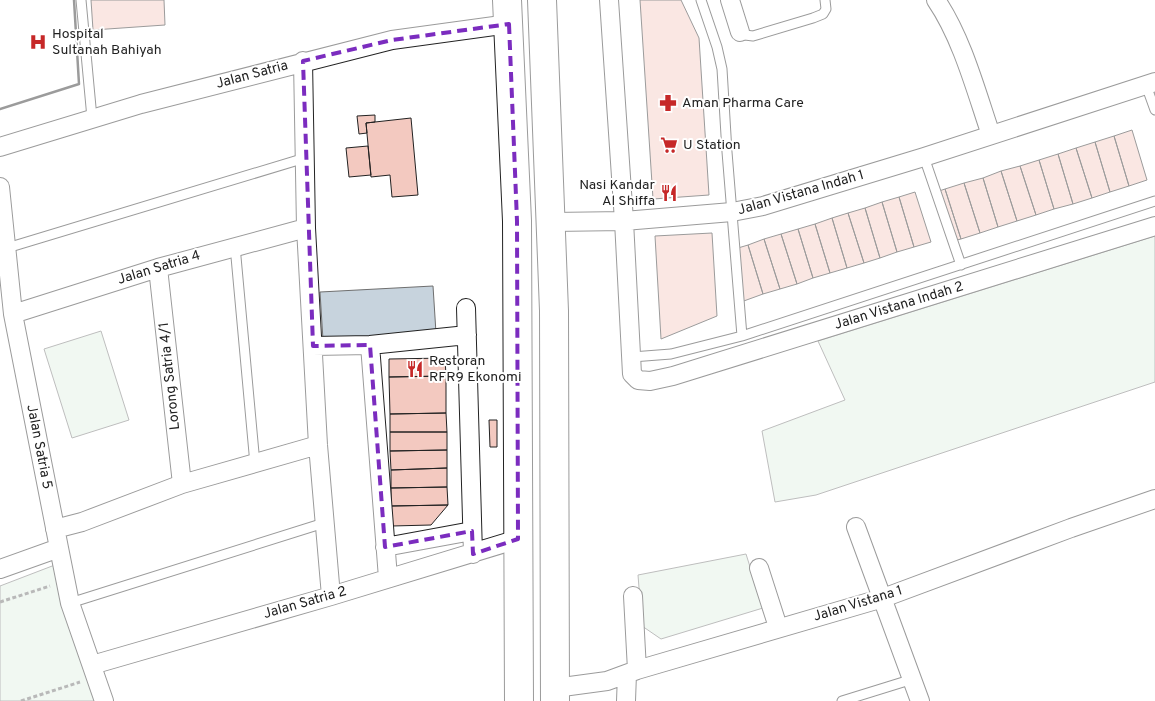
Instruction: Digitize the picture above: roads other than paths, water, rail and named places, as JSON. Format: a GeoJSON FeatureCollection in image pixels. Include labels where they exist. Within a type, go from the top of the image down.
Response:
{"type":"FeatureCollection","features":[{"type":"Feature","properties":{"kind":"highway"},"geometry":{"type":"LineString","coordinates":[[542,0],[552,222],[555,371],[555,694]]}},
{"type":"Feature","properties":{"kind":"highway"},"geometry":{"type":"LineString","coordinates":[[508,12],[517,220],[519,701]]}},
{"type":"Feature","properties":{"kind":"street"},"geometry":{"type":"LineString","coordinates":[[609,0],[632,357]]}},
{"type":"Feature","properties":{"kind":"street"},"geometry":{"type":"LineString","coordinates":[[730,0],[740,32]]}},
{"type":"Feature","properties":{"kind":"street"},"geometry":{"type":"LineString","coordinates":[[936,0],[957,39],[991,135]]}},
{"type":"Feature","properties":{"kind":"street","name":"Jalan Satria"},"geometry":{"type":"LineString","coordinates":[[0,147],[92,118],[303,62],[508,12]]}},
{"type":"Feature","properties":{"kind":"street"},"geometry":{"type":"LineString","coordinates":[[303,62],[306,228],[318,445],[331,596]]}},
{"type":"Feature","properties":{"kind":"street","name":"Jalan Vistana Indah 1"},"geometry":{"type":"LineString","coordinates":[[552,222],[624,220],[732,212],[800,196],[1151,84]]}},
{"type":"Feature","properties":{"kind":"street","name":"Jalan Satria 5"},"geometry":{"type":"LineString","coordinates":[[0,188],[13,314],[70,603],[85,669],[104,701]]}},
{"type":"Feature","properties":{"kind":"street","name":"Jalan Vistana Indah 2"},"geometry":{"type":"LineString","coordinates":[[632,357],[632,374],[638,380],[650,381],[673,376],[1155,226]]}},
{"type":"Feature","properties":{"kind":"street","name":"Jalan Satria 4"},"geometry":{"type":"LineString","coordinates":[[13,314],[158,268],[306,228]]}},
{"type":"Feature","properties":{"kind":"street","name":"Lorong Satria 4/1"},"geometry":{"type":"LineString","coordinates":[[158,268],[182,484]]}},
{"type":"Feature","properties":{"kind":"street"},"geometry":{"type":"LineString","coordinates":[[466,308],[473,554]]}},
{"type":"Feature","properties":{"kind":"street"},"geometry":{"type":"LineString","coordinates":[[313,346],[370,345],[467,335]]}},
{"type":"Feature","properties":{"kind":"street"},"geometry":{"type":"LineString","coordinates":[[370,345],[388,578]]}},
{"type":"Feature","properties":{"kind":"street"},"geometry":{"type":"LineString","coordinates":[[55,529],[82,522],[182,484],[318,445]]}},
{"type":"Feature","properties":{"kind":"street","name":"Jalan Vistana 1"},"geometry":{"type":"LineString","coordinates":[[555,694],[607,682],[632,672],[778,627],[883,598],[1155,499]]}},
{"type":"Feature","properties":{"kind":"street"},"geometry":{"type":"LineString","coordinates":[[856,527],[920,701]]}},
{"type":"Feature","properties":{"kind":"street"},"geometry":{"type":"LineString","coordinates":[[385,547],[472,531]]}},
{"type":"Feature","properties":{"kind":"street","name":"Jalan Satria 2"},"geometry":{"type":"LineString","coordinates":[[85,669],[518,539]]}},
{"type":"Feature","properties":{"kind":"street"},"geometry":{"type":"LineString","coordinates":[[0,568],[59,548]]}},
{"type":"Feature","properties":{"kind":"street"},"geometry":{"type":"LineString","coordinates":[[759,568],[778,627]]}},
{"type":"Feature","properties":{"kind":"street"},"geometry":{"type":"LineString","coordinates":[[626,701],[632,672],[633,596]]}},
{"type":"Feature","properties":{"kind":"lane"},"geometry":{"type":"LineString","coordinates":[[81,0],[92,118]]}},
{"type":"Feature","properties":{"kind":"lane"},"geometry":{"type":"LineString","coordinates":[[701,0],[717,47],[722,69],[742,336]]}},
{"type":"Feature","properties":{"kind":"lane"},"geometry":{"type":"LineString","coordinates":[[740,32],[753,36],[813,18],[822,14],[826,9],[825,0]]}},
{"type":"Feature","properties":{"kind":"lane"},"geometry":{"type":"LineString","coordinates":[[1151,84],[1155,110]]}},
{"type":"Feature","properties":{"kind":"lane"},"geometry":{"type":"LineString","coordinates":[[924,157],[961,265]]}},
{"type":"Feature","properties":{"kind":"lane"},"geometry":{"type":"LineString","coordinates":[[7,248],[305,158]]}},
{"type":"Feature","properties":{"kind":"lane"},"geometry":{"type":"LineString","coordinates":[[632,357],[671,354],[742,336],[1155,201]]}},
{"type":"Feature","properties":{"kind":"lane"},"geometry":{"type":"LineString","coordinates":[[236,246],[255,464]]}},
{"type":"Feature","properties":{"kind":"lane"},"geometry":{"type":"LineString","coordinates":[[70,603],[324,523]]}},
{"type":"Feature","properties":{"kind":"lane"},"geometry":{"type":"LineString","coordinates":[[842,701],[913,679]]}},
{"type":"Feature","properties":{"kind":"place","name":"Hospital Sultanah Bahiyah"},"geometry":{"type":"Point","coordinates":[38,42]}},
{"type":"Feature","properties":{"kind":"place","name":"Aman Pharma Care"},"geometry":{"type":"Point","coordinates":[668,103]}},
{"type":"Feature","properties":{"kind":"place","name":"U Station"},"geometry":{"type":"Point","coordinates":[669,145]}},
{"type":"Feature","properties":{"kind":"place","name":"Nasi Kandar Al Shiffa"},"geometry":{"type":"Point","coordinates":[669,193]}},
{"type":"Feature","properties":{"kind":"place","name":"Restoran RFR9 Ekonomi"},"geometry":{"type":"Point","coordinates":[415,369]}}]}
